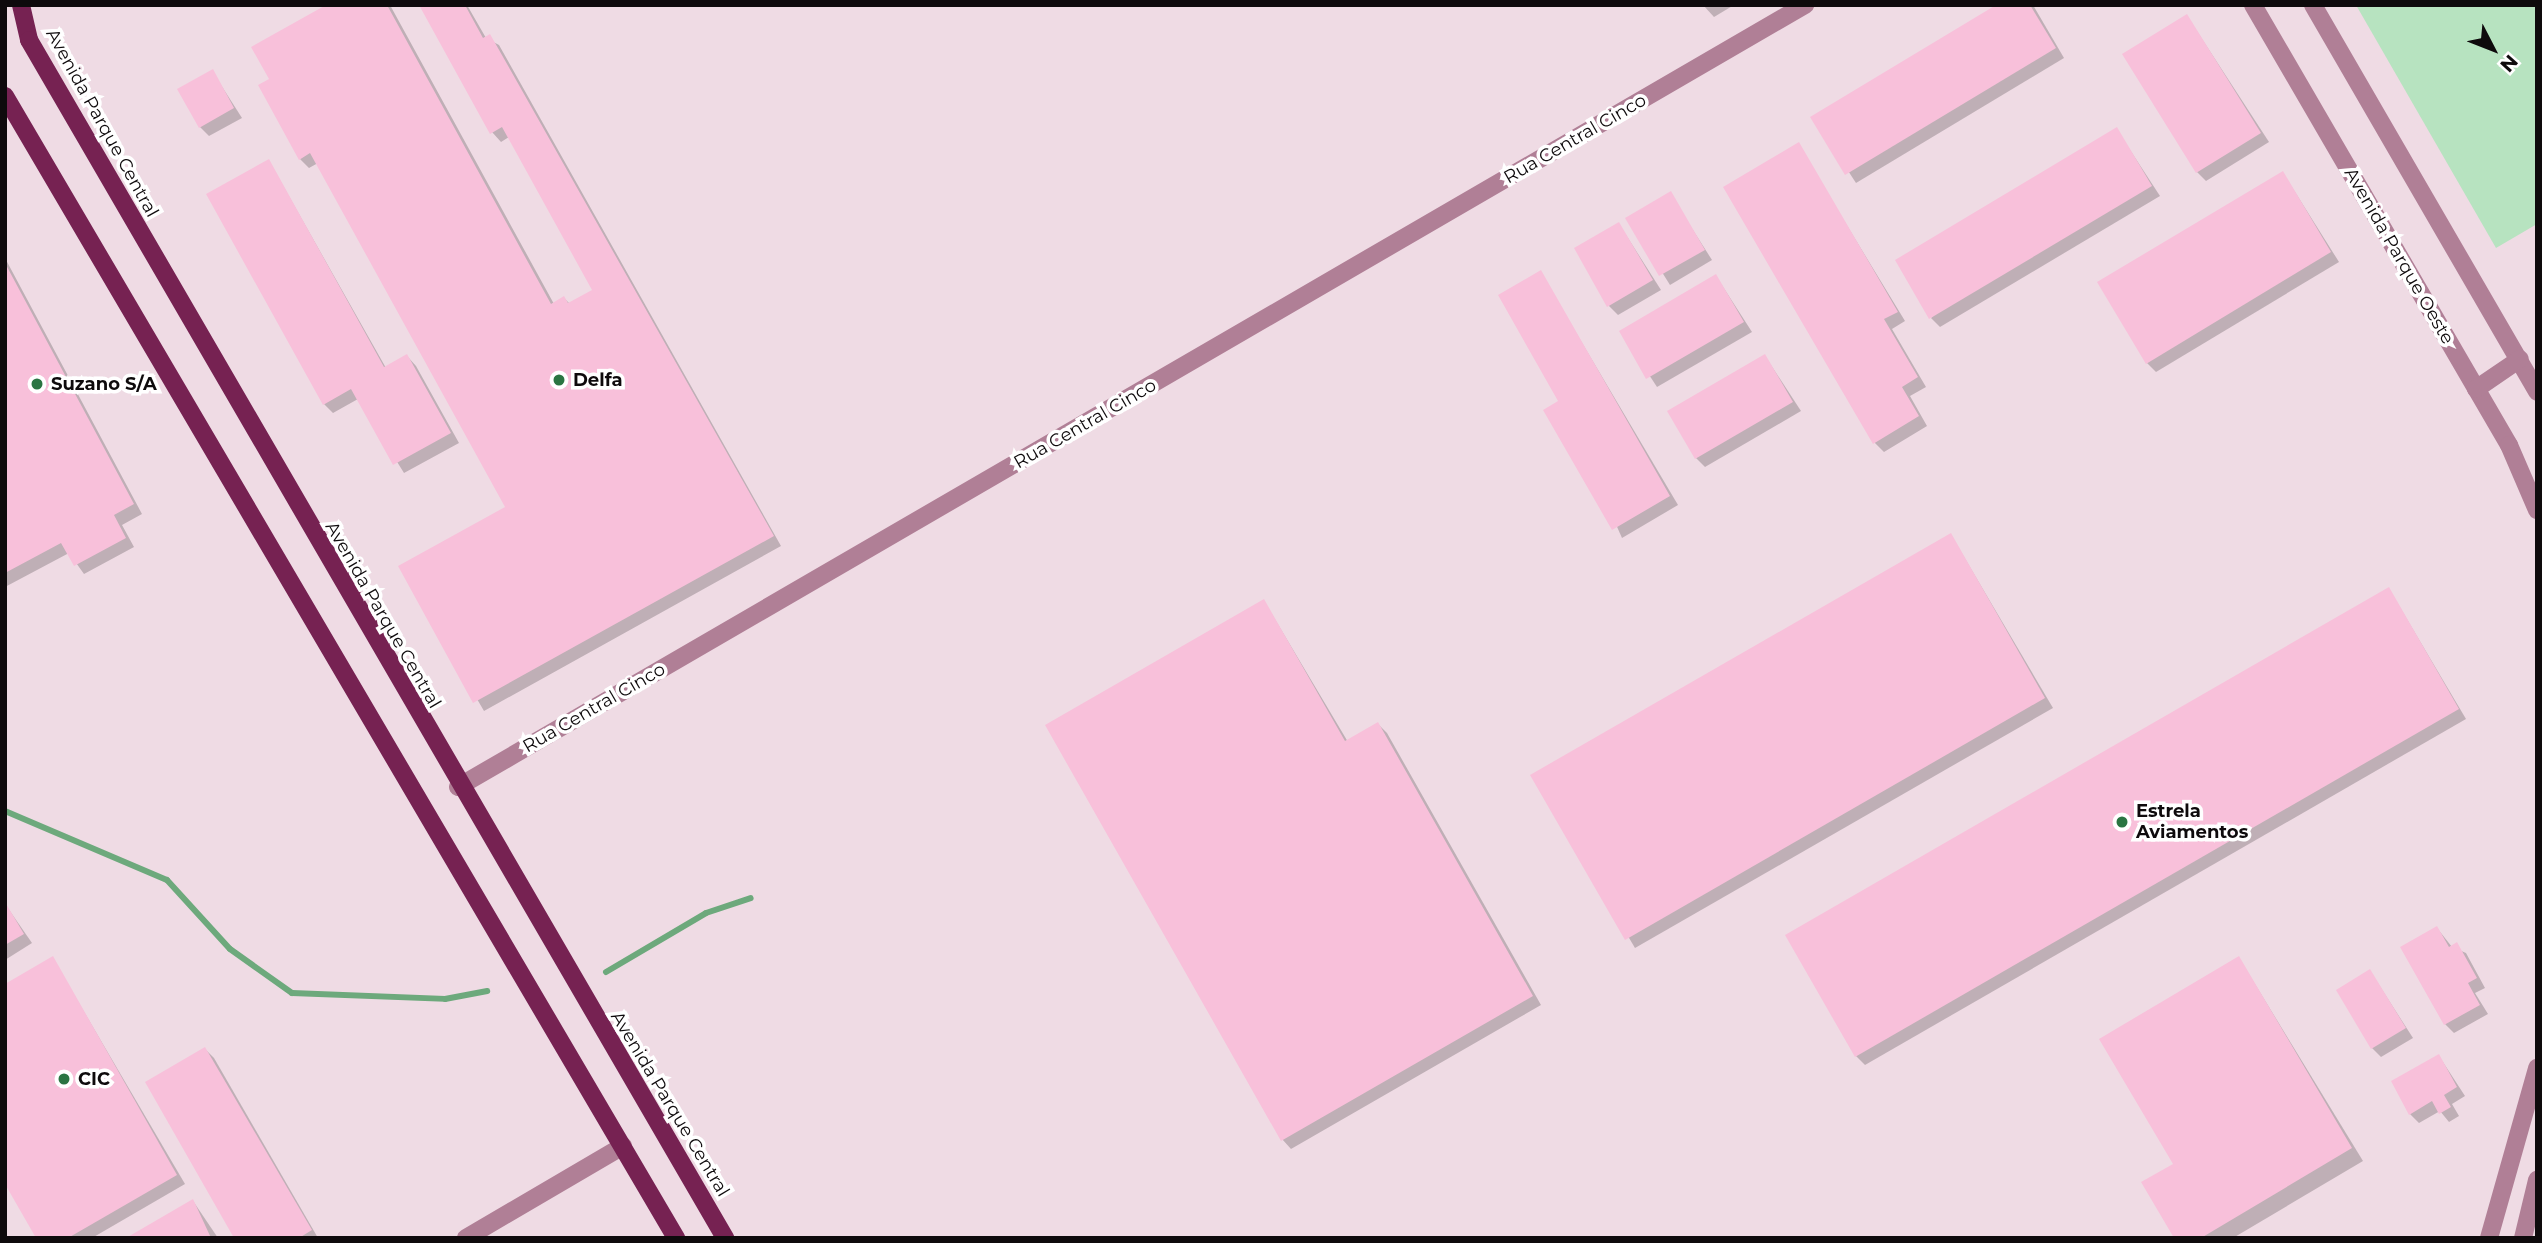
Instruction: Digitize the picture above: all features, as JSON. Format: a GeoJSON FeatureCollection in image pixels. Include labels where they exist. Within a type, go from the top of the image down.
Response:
{"type":"FeatureCollection","features":[{"type":"Feature","properties":{"kind":"main road","name":"Avenida Parque Central"},"geometry":{"type":"LineString","coordinates":[[21,5],[29,40],[458,787],[725,1238]]}},
{"type":"Feature","properties":{"kind":"main road"},"geometry":{"type":"LineString","coordinates":[[5,96],[676,1238]]}},
{"type":"Feature","properties":{"kind":"street","name":"Rua Central Cinco"},"geometry":{"type":"LineString","coordinates":[[458,787],[1805,5]]}},
{"type":"Feature","properties":{"kind":"street","name":"Avenida Parque Oeste"},"geometry":{"type":"LineString","coordinates":[[2253,5],[2476,389],[2537,510]]}},
{"type":"Feature","properties":{"kind":"street"},"geometry":{"type":"LineString","coordinates":[[2313,5],[2537,392]]}},
{"type":"Feature","properties":{"kind":"street"},"geometry":{"type":"LineString","coordinates":[[2476,389],[2520,359]]}},
{"type":"Feature","properties":{"kind":"street"},"geometry":{"type":"LineString","coordinates":[[2489,1238],[2537,1068]]}},
{"type":"Feature","properties":{"kind":"street"},"geometry":{"type":"LineString","coordinates":[[466,1238],[623,1146]]}},
{"type":"Feature","properties":{"kind":"street"},"geometry":{"type":"LineString","coordinates":[[2523,1238],[2537,1180]]}},
{"type":"Feature","properties":{"kind":"shaded area"},"geometry":{"type":"Polygon","coordinates":[[[5,5],[2537,5],[2537,1238],[5,1238],[5,5]]]}},
{"type":"Feature","properties":{"kind":"green space"},"geometry":{"type":"Polygon","coordinates":[[[2356,5],[2537,5],[2537,224],[2496,248],[2356,5]]]}},
{"type":"Feature","properties":{"kind":"building","name":"Delfa"},"geometry":{"type":"Polygon","coordinates":[[[326,5],[387,5],[551,304],[564,296],[568,303],[592,290],[502,127],[490,134],[419,5],[465,5],[483,38],[490,34],[774,536],[473,703],[398,566],[505,507],[310,153],[299,160],[258,85],[269,79],[251,47],[326,5]]]}},
{"type":"Feature","properties":{"kind":"building"},"geometry":{"type":"Polygon","coordinates":[[[1996,5],[2030,5],[2056,48],[1845,175],[1810,117],[1996,5]]]}},
{"type":"Feature","properties":{"kind":"building"},"geometry":{"type":"Polygon","coordinates":[[[2187,14],[2261,133],[2196,173],[2122,54],[2187,14]]]}},
{"type":"Feature","properties":{"kind":"building"},"geometry":{"type":"Polygon","coordinates":[[[213,69],[234,108],[199,128],[177,89],[213,69]]]}},
{"type":"Feature","properties":{"kind":"building"},"geometry":{"type":"Polygon","coordinates":[[[2117,127],[2152,186],[1929,319],[1895,260],[2117,127]]]}},
{"type":"Feature","properties":{"kind":"building"},"geometry":{"type":"Polygon","coordinates":[[[1799,142],[1898,312],[1884,319],[1918,377],[1902,387],[1919,416],[1873,444],[1723,187],[1799,142]]]}},
{"type":"Feature","properties":{"kind":"building"},"geometry":{"type":"Polygon","coordinates":[[[269,159],[384,367],[407,354],[451,433],[393,465],[351,389],[323,405],[206,194],[269,159]]]}},
{"type":"Feature","properties":{"kind":"building"},"geometry":{"type":"Polygon","coordinates":[[[2283,171],[2331,252],[2146,364],[2097,282],[2283,171]]]}},
{"type":"Feature","properties":{"kind":"building"},"geometry":{"type":"Polygon","coordinates":[[[1671,191],[1705,250],[1659,276],[1625,218],[1671,191]]]}},
{"type":"Feature","properties":{"kind":"building"},"geometry":{"type":"Polygon","coordinates":[[[1619,222],[1653,280],[1607,307],[1574,248],[1619,222]]]}},
{"type":"Feature","properties":{"kind":"building","name":"Suzano S/A"},"geometry":{"type":"Polygon","coordinates":[[[5,263],[134,504],[114,515],[126,538],[74,566],[61,543],[5,573],[5,263]]]}},
{"type":"Feature","properties":{"kind":"building"},"geometry":{"type":"Polygon","coordinates":[[[1541,270],[1670,496],[1612,530],[1543,410],[1558,401],[1498,295],[1541,270]]]}},
{"type":"Feature","properties":{"kind":"building"},"geometry":{"type":"Polygon","coordinates":[[[1716,274],[1744,322],[1646,379],[1619,331],[1716,274]]]}},
{"type":"Feature","properties":{"kind":"building"},"geometry":{"type":"Polygon","coordinates":[[[1765,354],[1793,402],[1695,459],[1667,411],[1765,354]]]}},
{"type":"Feature","properties":{"kind":"building"},"geometry":{"type":"Polygon","coordinates":[[[1951,533],[2045,698],[1625,940],[1530,775],[1951,533]]]}},
{"type":"Feature","properties":{"kind":"building","name":"Estrela Aviamentos"},"geometry":{"type":"Polygon","coordinates":[[[2389,587],[2459,709],[1855,1057],[1785,935],[2389,587]]]}},
{"type":"Feature","properties":{"kind":"building"},"geometry":{"type":"Polygon","coordinates":[[[1264,599],[1345,741],[1378,722],[1533,996],[1281,1141],[1045,725],[1264,599]]]}},
{"type":"Feature","properties":{"kind":"building"},"geometry":{"type":"Polygon","coordinates":[[[5,902],[24,934],[5,945],[5,902]]]}},
{"type":"Feature","properties":{"kind":"building"},"geometry":{"type":"Polygon","coordinates":[[[2437,926],[2449,947],[2457,942],[2477,978],[2468,983],[2480,1005],[2444,1025],[2400,947],[2437,926]]]}},
{"type":"Feature","properties":{"kind":"building","name":"CIC"},"geometry":{"type":"Polygon","coordinates":[[[53,956],[177,1175],[68,1238],[36,1238],[5,1184],[5,984],[53,956]]]}},
{"type":"Feature","properties":{"kind":"building"},"geometry":{"type":"Polygon","coordinates":[[[2239,956],[2352,1148],[2201,1238],[2174,1238],[2141,1182],[2173,1164],[2099,1039],[2239,956]]]}},
{"type":"Feature","properties":{"kind":"building"},"geometry":{"type":"Polygon","coordinates":[[[2370,969],[2406,1028],[2371,1049],[2336,990],[2370,969]]]}},
{"type":"Feature","properties":{"kind":"building","name":"CIC"},"geometry":{"type":"Polygon","coordinates":[[[205,1047],[312,1230],[299,1238],[234,1238],[145,1082],[205,1047]]]}},
{"type":"Feature","properties":{"kind":"building"},"geometry":{"type":"Polygon","coordinates":[[[2439,1054],[2457,1087],[2444,1095],[2451,1107],[2439,1114],[2432,1101],[2409,1115],[2391,1081],[2439,1054]]]}},
{"type":"Feature","properties":{"kind":"building"},"geometry":{"type":"Polygon","coordinates":[[[193,1199],[211,1238],[126,1238],[193,1199]]]}},
{"type":"Feature","properties":{"kind":"waterway"},"geometry":{"type":"LineString","coordinates":[[5,811],[167,880],[230,949],[292,993],[445,999],[487,991]]}},
{"type":"Feature","properties":{"kind":"waterway"},"geometry":{"type":"LineString","coordinates":[[606,972],[706,913],[751,898]]}},
{"type":"Feature","properties":{"kind":"place","name":"Delfa"},"geometry":{"type":"Point","coordinates":[559,380]}},
{"type":"Feature","properties":{"kind":"place","name":"Suzano S/A"},"geometry":{"type":"Point","coordinates":[37,384]}},
{"type":"Feature","properties":{"kind":"place","name":"Estrela Aviamentos"},"geometry":{"type":"Point","coordinates":[2122,822]}},
{"type":"Feature","properties":{"kind":"place","name":"CIC"},"geometry":{"type":"Point","coordinates":[64,1079]}}]}
